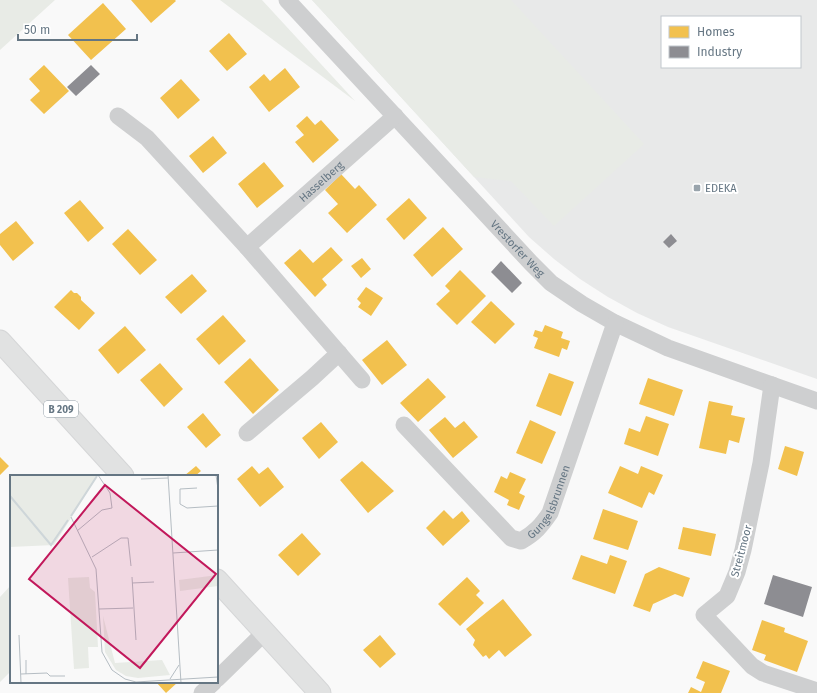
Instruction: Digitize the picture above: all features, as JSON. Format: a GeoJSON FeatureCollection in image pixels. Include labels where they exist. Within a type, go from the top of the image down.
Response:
{"type":"FeatureCollection","features":[{"type":"Feature","properties":{"kind":"main road","name":"B 209"},"geometry":{"type":"LineString","coordinates":[[0,341],[121,475]]}},
{"type":"Feature","properties":{"kind":"main road"},"geometry":{"type":"LineString","coordinates":[[218,581],[320,693]]}},
{"type":"Feature","properties":{"kind":"street","name":"Vrestorfer Weg"},"geometry":{"type":"LineString","coordinates":[[287,0],[551,283],[582,304],[615,323],[668,348],[817,401]]}},
{"type":"Feature","properties":{"kind":"street"},"geometry":{"type":"LineString","coordinates":[[118,116],[147,138],[247,247],[362,380]]}},
{"type":"Feature","properties":{"kind":"street","name":"Hasselberg"},"geometry":{"type":"LineString","coordinates":[[247,247],[394,116]]}},
{"type":"Feature","properties":{"kind":"street","name":"Gungelsbrunnen"},"geometry":{"type":"LineString","coordinates":[[404,425],[511,538],[521,541],[533,534],[550,513],[615,323]]}},
{"type":"Feature","properties":{"kind":"street"},"geometry":{"type":"LineString","coordinates":[[247,433],[339,353]]}},
{"type":"Feature","properties":{"kind":"street","name":"Streitmoor"},"geometry":{"type":"LineString","coordinates":[[772,385],[761,463],[737,572],[727,596],[704,615],[752,666],[763,673],[817,691]]}},
{"type":"Feature","properties":{"kind":"street"},"geometry":{"type":"LineString","coordinates":[[218,678],[265,632]]}},
{"type":"Feature","properties":{"kind":"street"},"geometry":{"type":"LineString","coordinates":[[202,693],[213,683]]}},
{"type":"Feature","properties":{"kind":"shaded area"},"geometry":{"type":"Polygon","coordinates":[[[0,0],[55,0],[0,50],[0,0]]]}},
{"type":"Feature","properties":{"kind":"shaded area"},"geometry":{"type":"Polygon","coordinates":[[[220,0],[262,0],[355,101],[220,0]]]}},
{"type":"Feature","properties":{"kind":"shaded area"},"geometry":{"type":"Polygon","coordinates":[[[312,0],[817,0],[817,379],[668,327],[637,313],[580,279],[529,237],[312,0]]]}},
{"type":"Feature","properties":{"kind":"shaded area"},"geometry":{"type":"Polygon","coordinates":[[[312,0],[511,0],[644,144],[554,226],[511,181],[474,177],[312,0]]]}},
{"type":"Feature","properties":{"kind":"shaded area"},"geometry":{"type":"Polygon","coordinates":[[[10,586],[10,672],[0,682],[0,597],[10,586]]]}},
{"type":"Feature","properties":{"kind":"building: Homes"},"geometry":{"type":"Polygon","coordinates":[[[131,0],[175,0],[176,1],[151,23],[131,0]]]}},
{"type":"Feature","properties":{"kind":"building: Homes"},"geometry":{"type":"Polygon","coordinates":[[[103,3],[126,29],[91,60],[68,35],[103,3]]]}},
{"type":"Feature","properties":{"kind":"building: Homes"},"geometry":{"type":"Polygon","coordinates":[[[229,33],[247,54],[227,71],[209,51],[229,33]]]}},
{"type":"Feature","properties":{"kind":"building: Homes"},"geometry":{"type":"Polygon","coordinates":[[[44,65],[69,91],[44,114],[30,100],[40,91],[29,79],[44,65]]]}},
{"type":"Feature","properties":{"kind":"building: Homes"},"geometry":{"type":"Polygon","coordinates":[[[285,68],[300,87],[269,112],[249,87],[264,74],[270,81],[285,68]]]}},
{"type":"Feature","properties":{"kind":"building: Homes"},"geometry":{"type":"Polygon","coordinates":[[[181,79],[200,100],[178,119],[160,98],[181,79]]]}},
{"type":"Feature","properties":{"kind":"building: Homes"},"geometry":{"type":"Polygon","coordinates":[[[307,116],[315,125],[321,120],[339,140],[313,163],[295,142],[304,135],[296,126],[307,116]]]}},
{"type":"Feature","properties":{"kind":"building: Homes"},"geometry":{"type":"Polygon","coordinates":[[[213,136],[227,153],[203,173],[189,156],[213,136]]]}},
{"type":"Feature","properties":{"kind":"building: Homes"},"geometry":{"type":"Polygon","coordinates":[[[264,162],[284,186],[257,208],[238,184],[264,162]]]}},
{"type":"Feature","properties":{"kind":"building: Homes"},"geometry":{"type":"Polygon","coordinates":[[[341,174],[355,189],[359,185],[377,205],[347,233],[328,213],[338,204],[325,190],[341,174]]]}},
{"type":"Feature","properties":{"kind":"building: Homes"},"geometry":{"type":"Polygon","coordinates":[[[409,198],[427,218],[404,240],[386,219],[409,198]]]}},
{"type":"Feature","properties":{"kind":"building: Homes"},"geometry":{"type":"Polygon","coordinates":[[[80,200],[104,228],[88,242],[64,213],[80,200]]]}},
{"type":"Feature","properties":{"kind":"building: Homes"},"geometry":{"type":"Polygon","coordinates":[[[16,221],[34,243],[13,261],[0,245],[0,234],[16,221]]]}},
{"type":"Feature","properties":{"kind":"building: Homes"},"geometry":{"type":"Polygon","coordinates":[[[443,227],[463,249],[432,277],[413,255],[443,227]]]}},
{"type":"Feature","properties":{"kind":"building: Homes"},"geometry":{"type":"Polygon","coordinates":[[[128,229],[157,260],[140,275],[112,244],[128,229]]]}},
{"type":"Feature","properties":{"kind":"building: Homes"},"geometry":{"type":"Polygon","coordinates":[[[331,247],[343,260],[322,279],[327,285],[315,297],[284,263],[300,249],[313,263],[331,247]]]}},
{"type":"Feature","properties":{"kind":"building: Homes"},"geometry":{"type":"Polygon","coordinates":[[[362,258],[371,269],[361,278],[351,266],[362,258]]]}},
{"type":"Feature","properties":{"kind":"building: Homes"},"geometry":{"type":"Polygon","coordinates":[[[460,270],[486,296],[457,325],[436,304],[450,291],[445,286],[460,270]]]}},
{"type":"Feature","properties":{"kind":"building: Homes"},"geometry":{"type":"Polygon","coordinates":[[[192,274],[207,291],[181,314],[165,297],[192,274]]]}},
{"type":"Feature","properties":{"kind":"building: Homes"},"geometry":{"type":"Polygon","coordinates":[[[366,287],[383,298],[371,316],[358,307],[361,303],[357,299],[366,287]]]}},
{"type":"Feature","properties":{"kind":"building: Homes"},"geometry":{"type":"Polygon","coordinates":[[[71,290],[74,293],[77,293],[81,297],[81,300],[95,313],[79,330],[54,307],[71,290]]]}},
{"type":"Feature","properties":{"kind":"building: Homes"},"geometry":{"type":"Polygon","coordinates":[[[491,301],[515,324],[495,344],[471,322],[491,301]]]}},
{"type":"Feature","properties":{"kind":"building: Homes"},"geometry":{"type":"Polygon","coordinates":[[[223,315],[246,341],[219,365],[196,339],[223,315]]]}},
{"type":"Feature","properties":{"kind":"building: Homes"},"geometry":{"type":"Polygon","coordinates":[[[545,325],[563,332],[561,338],[570,341],[567,350],[562,348],[559,357],[534,348],[538,338],[533,336],[535,330],[542,332],[545,325]]]}},
{"type":"Feature","properties":{"kind":"building: Homes"},"geometry":{"type":"Polygon","coordinates":[[[125,326],[146,350],[118,374],[98,350],[125,326]]]}},
{"type":"Feature","properties":{"kind":"building: Homes"},"geometry":{"type":"Polygon","coordinates":[[[387,340],[407,365],[382,385],[362,360],[387,340]]]}},
{"type":"Feature","properties":{"kind":"building: Homes"},"geometry":{"type":"Polygon","coordinates":[[[250,358],[279,390],[253,414],[224,382],[250,358]]]}},
{"type":"Feature","properties":{"kind":"building: Homes"},"geometry":{"type":"Polygon","coordinates":[[[160,363],[183,389],[164,407],[140,380],[160,363]]]}},
{"type":"Feature","properties":{"kind":"building: Homes"},"geometry":{"type":"Polygon","coordinates":[[[549,373],[574,382],[561,416],[536,406],[549,373]]]}},
{"type":"Feature","properties":{"kind":"building: Homes"},"geometry":{"type":"Polygon","coordinates":[[[428,378],[446,397],[418,422],[400,403],[428,378]]]}},
{"type":"Feature","properties":{"kind":"building: Homes"},"geometry":{"type":"Polygon","coordinates":[[[648,378],[683,390],[674,416],[639,404],[648,378]]]}},
{"type":"Feature","properties":{"kind":"building: Homes"},"geometry":{"type":"Polygon","coordinates":[[[709,401],[733,406],[731,415],[745,418],[739,443],[729,440],[726,454],[699,448],[709,401]]]}},
{"type":"Feature","properties":{"kind":"building: Homes"},"geometry":{"type":"Polygon","coordinates":[[[203,413],[221,435],[206,448],[187,427],[203,413]]]}},
{"type":"Feature","properties":{"kind":"building: Homes"},"geometry":{"type":"Polygon","coordinates":[[[646,416],[669,424],[658,456],[624,444],[629,428],[640,432],[646,416]]]}},
{"type":"Feature","properties":{"kind":"building: Homes"},"geometry":{"type":"Polygon","coordinates":[[[445,417],[455,428],[464,421],[478,437],[453,458],[429,430],[445,417]]]}},
{"type":"Feature","properties":{"kind":"building: Homes"},"geometry":{"type":"Polygon","coordinates":[[[530,420],[556,432],[542,464],[516,453],[530,420]]]}},
{"type":"Feature","properties":{"kind":"building: Homes"},"geometry":{"type":"Polygon","coordinates":[[[321,422],[338,442],[319,459],[302,438],[321,422]]]}},
{"type":"Feature","properties":{"kind":"building: Homes"},"geometry":{"type":"Polygon","coordinates":[[[785,446],[804,452],[797,476],[778,469],[785,446]]]}},
{"type":"Feature","properties":{"kind":"building: Homes"},"geometry":{"type":"Polygon","coordinates":[[[0,457],[9,466],[0,475],[0,457]]]}},
{"type":"Feature","properties":{"kind":"building: Homes"},"geometry":{"type":"Polygon","coordinates":[[[362,461],[394,491],[368,513],[340,480],[362,461]]]}},
{"type":"Feature","properties":{"kind":"building: Homes"},"geometry":{"type":"Polygon","coordinates":[[[196,466],[201,471],[196,475],[185,475],[196,466]]]}},
{"type":"Feature","properties":{"kind":"building: Homes"},"geometry":{"type":"Polygon","coordinates":[[[252,466],[259,474],[268,467],[284,487],[260,507],[237,479],[252,466]]]}},
{"type":"Feature","properties":{"kind":"building: Homes"},"geometry":{"type":"Polygon","coordinates":[[[620,466],[638,474],[641,466],[663,475],[654,495],[649,492],[642,508],[608,493],[620,466]]]}},
{"type":"Feature","properties":{"kind":"building: Homes"},"geometry":{"type":"Polygon","coordinates":[[[510,472],[526,479],[519,493],[525,496],[519,510],[507,505],[509,500],[494,492],[501,476],[507,479],[510,472]]]}},
{"type":"Feature","properties":{"kind":"building: Homes"},"geometry":{"type":"Polygon","coordinates":[[[603,509],[638,521],[628,550],[593,539],[603,509]]]}},
{"type":"Feature","properties":{"kind":"building: Homes"},"geometry":{"type":"Polygon","coordinates":[[[444,510],[453,519],[462,511],[470,521],[443,546],[426,528],[444,510]]]}},
{"type":"Feature","properties":{"kind":"building: Homes"},"geometry":{"type":"Polygon","coordinates":[[[683,527],[716,534],[711,556],[678,549],[683,527]]]}},
{"type":"Feature","properties":{"kind":"building: Homes"},"geometry":{"type":"Polygon","coordinates":[[[302,533],[321,554],[298,576],[278,555],[302,533]]]}},
{"type":"Feature","properties":{"kind":"building: Homes"},"geometry":{"type":"Polygon","coordinates":[[[581,555],[607,564],[610,555],[627,561],[615,594],[572,579],[581,555]]]}},
{"type":"Feature","properties":{"kind":"building: Homes"},"geometry":{"type":"Polygon","coordinates":[[[659,567],[690,578],[683,597],[675,594],[653,604],[650,612],[633,606],[645,574],[659,567]]]}},
{"type":"Feature","properties":{"kind":"building: Homes"},"geometry":{"type":"Polygon","coordinates":[[[467,577],[480,591],[476,595],[484,603],[460,626],[438,604],[467,577]]]}},
{"type":"Feature","properties":{"kind":"building: Homes"},"geometry":{"type":"Polygon","coordinates":[[[503,599],[532,635],[505,657],[499,650],[489,659],[486,655],[483,657],[473,645],[475,640],[466,629],[503,599]]]}},
{"type":"Feature","properties":{"kind":"building: Homes"},"geometry":{"type":"Polygon","coordinates":[[[762,620],[785,628],[784,632],[808,641],[797,672],[764,660],[766,655],[752,650],[762,620]]]}},
{"type":"Feature","properties":{"kind":"building: Homes"},"geometry":{"type":"Polygon","coordinates":[[[380,635],[396,654],[380,668],[363,650],[380,635]]]}},
{"type":"Feature","properties":{"kind":"building: Homes"},"geometry":{"type":"Polygon","coordinates":[[[703,661],[730,671],[721,693],[688,693],[691,687],[701,692],[705,682],[696,678],[703,661]]]}},
{"type":"Feature","properties":{"kind":"building: Homes"},"geometry":{"type":"Polygon","coordinates":[[[157,683],[177,683],[166,693],[157,683]]]}},
{"type":"Feature","properties":{"kind":"building: Industry"},"geometry":{"type":"Polygon","coordinates":[[[91,65],[100,74],[76,96],[67,87],[91,65]]]}},
{"type":"Feature","properties":{"kind":"building: Industry"},"geometry":{"type":"Polygon","coordinates":[[[671,234],[677,241],[669,248],[663,242],[671,234]]]}},
{"type":"Feature","properties":{"kind":"building: Industry"},"geometry":{"type":"Polygon","coordinates":[[[501,261],[522,283],[512,293],[491,272],[501,261]]]}},
{"type":"Feature","properties":{"kind":"building: Industry"},"geometry":{"type":"Polygon","coordinates":[[[773,575],[812,587],[803,617],[764,604],[773,575]]]}},
{"type":"Feature","properties":{"kind":"place","name":"EDEKA"},"geometry":{"type":"Point","coordinates":[697,188]}}]}
